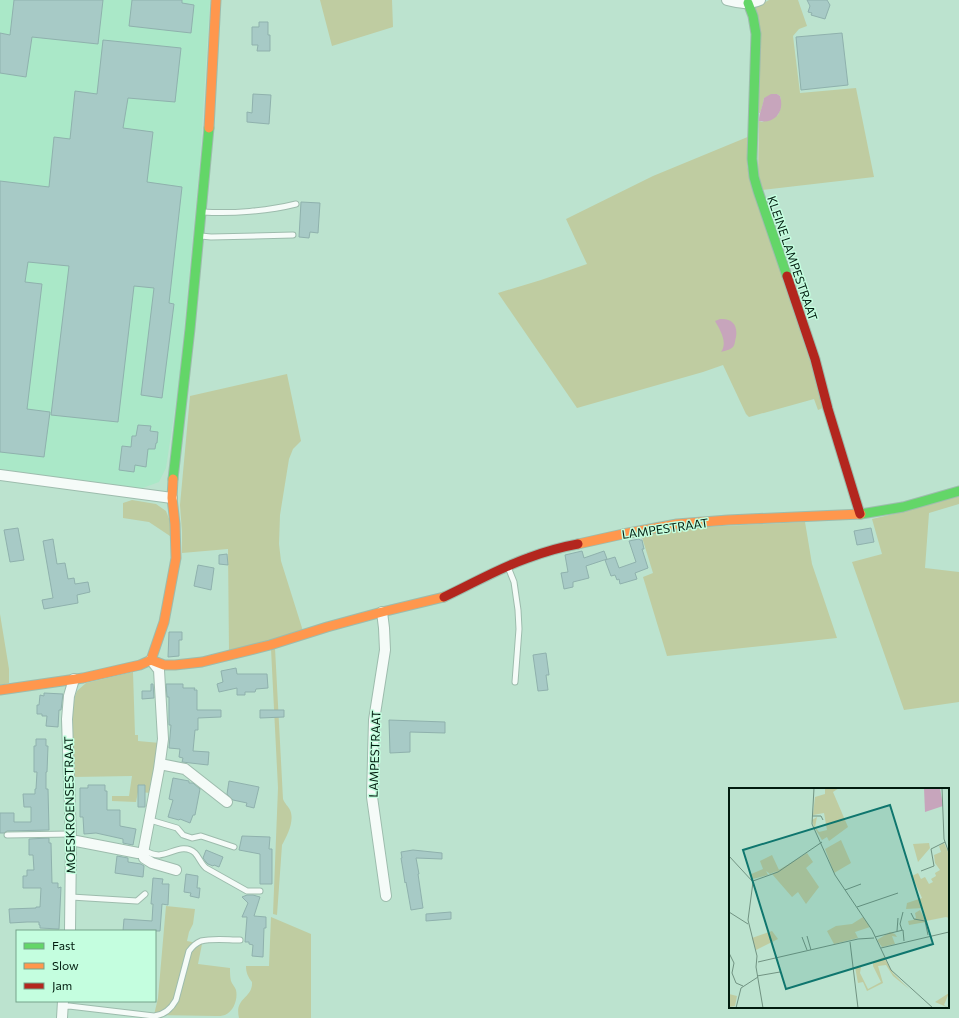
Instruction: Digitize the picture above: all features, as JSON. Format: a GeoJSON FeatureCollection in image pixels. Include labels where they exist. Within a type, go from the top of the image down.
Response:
{"type":"FeatureCollection","features":[{"type":"Feature","properties":{"kind":"street"},"geometry":{"type":"LineString","coordinates":[[151,660],[164,622],[176,558],[175,524],[172,498],[173,471],[200,236],[211,108],[216,0]]}},
{"type":"Feature","properties":{"kind":"street"},"geometry":{"type":"LineString","coordinates":[[727,0],[738,3],[748,3],[760,0]]}},
{"type":"Feature","properties":{"kind":"street","name":"KLEINE LAMPESTRAAT"},"geometry":{"type":"LineString","coordinates":[[748,3],[753,16],[756,34],[752,158],[754,177],[815,359],[828,409],[860,514]]}},
{"type":"Feature","properties":{"kind":"street"},"geometry":{"type":"LineString","coordinates":[[0,475],[172,498]]}},
{"type":"Feature","properties":{"kind":"street","name":"LAMPESTRAAT"},"geometry":{"type":"LineString","coordinates":[[151,660],[164,665],[202,662],[270,645],[382,612],[444,597],[508,566],[554,549],[624,534],[677,524],[728,520],[799,518],[860,514],[904,507],[959,491]]}},
{"type":"Feature","properties":{"kind":"street","name":"LAMPESTRAAT"},"geometry":{"type":"LineString","coordinates":[[382,612],[385,650],[374,720],[372,797],[386,896]]}},
{"type":"Feature","properties":{"kind":"street"},"geometry":{"type":"LineString","coordinates":[[0,690],[83,678],[127,668],[151,660]]}},
{"type":"Feature","properties":{"kind":"street"},"geometry":{"type":"LineString","coordinates":[[151,660],[159,670],[163,739],[144,858],[152,863],[176,870]]}},
{"type":"Feature","properties":{"kind":"street","name":"MOESKROENSESTRAAT"},"geometry":{"type":"LineString","coordinates":[[70,930],[71,837],[67,719],[69,696],[74,679]]}},
{"type":"Feature","properties":{"kind":"street"},"geometry":{"type":"LineString","coordinates":[[160,764],[185,769],[227,802]]}},
{"type":"Feature","properties":{"kind":"street"},"geometry":{"type":"LineString","coordinates":[[71,837],[138,853],[144,852]]}},
{"type":"Feature","properties":{"kind":"street"},"geometry":{"type":"LineString","coordinates":[[62,1018],[63,1004]]}},
{"type":"Feature","properties":{"kind":"lane"},"geometry":{"type":"LineString","coordinates":[[202,212],[277,209],[296,204]]}},
{"type":"Feature","properties":{"kind":"lane"},"geometry":{"type":"LineString","coordinates":[[200,236],[293,235]]}},
{"type":"Feature","properties":{"kind":"lane"},"geometry":{"type":"LineString","coordinates":[[508,566],[514,582],[518,610],[519,629],[515,682]]}},
{"type":"Feature","properties":{"kind":"lane"},"geometry":{"type":"LineString","coordinates":[[150,820],[177,828],[183,835],[192,838],[201,836],[234,847]]}},
{"type":"Feature","properties":{"kind":"lane"},"geometry":{"type":"LineString","coordinates":[[7,835],[71,837]]}},
{"type":"Feature","properties":{"kind":"lane"},"geometry":{"type":"LineString","coordinates":[[144,852],[160,855],[181,849],[190,851],[195,853],[202,865],[206,868],[214,871],[247,891],[260,891]]}},
{"type":"Feature","properties":{"kind":"lane"},"geometry":{"type":"LineString","coordinates":[[71,897],[137,901],[145,894]]}},
{"type":"Feature","properties":{"kind":"lane"},"geometry":{"type":"LineString","coordinates":[[63,1004],[69,1006],[159,1016],[166,1013],[176,1000],[189,951],[193,946],[200,941],[240,940]]}},
{"type":"Feature","properties":{"kind":"shaded area"},"geometry":{"type":"Polygon","coordinates":[[[0,0],[210,0],[200,160],[179,382],[166,468],[159,482],[140,489],[0,469],[0,0]]]}},
{"type":"Feature","properties":{"kind":"shaded area"},"geometry":{"type":"Polygon","coordinates":[[[320,0],[392,0],[393,27],[332,46],[320,0]]]}},
{"type":"Feature","properties":{"kind":"shaded area"},"geometry":{"type":"Polygon","coordinates":[[[769,0],[798,0],[807,26],[799,29],[793,36],[800,93],[856,88],[874,177],[761,190],[758,181],[759,121],[762,122],[778,115],[781,103],[780,96],[777,94],[764,98],[760,113],[756,113],[755,8],[769,0]]]}},
{"type":"Feature","properties":{"kind":"shaded area"},"geometry":{"type":"Polygon","coordinates":[[[771,94],[777,94],[780,96],[780,111],[770,120],[759,121],[764,98],[771,94]]]}},
{"type":"Feature","properties":{"kind":"shaded area"},"geometry":{"type":"Polygon","coordinates":[[[750,136],[747,166],[825,407],[818,410],[814,399],[749,417],[746,414],[723,365],[577,408],[498,293],[587,264],[566,219],[653,176],[750,136]]]}},
{"type":"Feature","properties":{"kind":"shaded area"},"geometry":{"type":"Polygon","coordinates":[[[720,319],[731,321],[736,329],[735,344],[729,350],[721,352],[724,344],[721,332],[715,321],[720,319]]]}},
{"type":"Feature","properties":{"kind":"shaded area"},"geometry":{"type":"Polygon","coordinates":[[[287,374],[301,441],[293,449],[289,459],[280,515],[279,544],[281,561],[303,631],[229,652],[228,549],[182,553],[180,505],[190,396],[287,374]]]}},
{"type":"Feature","properties":{"kind":"shaded area"},"geometry":{"type":"Polygon","coordinates":[[[959,496],[959,504],[929,513],[925,568],[959,572],[959,702],[904,710],[852,562],[882,554],[872,519],[959,496]]]}},
{"type":"Feature","properties":{"kind":"shaded area"},"geometry":{"type":"Polygon","coordinates":[[[132,500],[156,504],[166,511],[171,524],[170,536],[149,522],[123,518],[123,503],[132,500]]]}},
{"type":"Feature","properties":{"kind":"shaded area"},"geometry":{"type":"Polygon","coordinates":[[[805,522],[812,564],[837,638],[667,656],[643,577],[653,573],[641,534],[664,529],[805,522]]]}},
{"type":"Feature","properties":{"kind":"shaded area"},"geometry":{"type":"Polygon","coordinates":[[[0,614],[9,669],[9,683],[0,685],[0,614]]]}},
{"type":"Feature","properties":{"kind":"shaded area"},"geometry":{"type":"Polygon","coordinates":[[[275,648],[283,799],[290,810],[292,819],[290,828],[282,845],[277,915],[273,914],[278,788],[271,649],[275,648]]]}},
{"type":"Feature","properties":{"kind":"shaded area"},"geometry":{"type":"Polygon","coordinates":[[[133,672],[135,735],[138,735],[138,741],[160,743],[152,793],[138,792],[136,802],[112,801],[112,796],[129,796],[132,776],[73,777],[73,707],[77,691],[86,683],[133,672]]]}},
{"type":"Feature","properties":{"kind":"shaded area"},"geometry":{"type":"Polygon","coordinates":[[[166,906],[195,909],[193,924],[187,941],[202,944],[198,964],[230,968],[231,982],[236,990],[236,997],[233,1008],[225,1015],[154,1015],[158,998],[166,906]]]}},
{"type":"Feature","properties":{"kind":"shaded area"},"geometry":{"type":"Polygon","coordinates":[[[271,917],[311,934],[311,1018],[239,1018],[239,1006],[252,988],[252,982],[246,971],[246,966],[269,966],[271,917]]]}},
{"type":"Feature","properties":{"kind":"building"},"geometry":{"type":"Polygon","coordinates":[[[14,0],[103,0],[98,44],[32,37],[26,77],[0,73],[0,33],[10,35],[14,0]]]}},
{"type":"Feature","properties":{"kind":"building"},"geometry":{"type":"Polygon","coordinates":[[[132,0],[182,0],[182,3],[194,5],[191,33],[129,26],[132,0]]]}},
{"type":"Feature","properties":{"kind":"building"},"geometry":{"type":"Polygon","coordinates":[[[807,0],[827,0],[830,5],[825,19],[811,15],[812,13],[808,12],[810,6],[807,0]]]}},
{"type":"Feature","properties":{"kind":"building"},"geometry":{"type":"Polygon","coordinates":[[[259,22],[268,22],[270,51],[257,51],[258,45],[252,45],[252,27],[259,27],[259,22]]]}},
{"type":"Feature","properties":{"kind":"building"},"geometry":{"type":"Polygon","coordinates":[[[842,33],[848,85],[801,90],[796,37],[842,33]]]}},
{"type":"Feature","properties":{"kind":"building"},"geometry":{"type":"Polygon","coordinates":[[[103,40],[181,48],[175,102],[128,98],[123,128],[153,132],[147,182],[182,187],[169,303],[174,304],[162,398],[141,395],[154,288],[134,286],[118,422],[51,415],[69,266],[28,262],[25,282],[42,284],[27,409],[50,412],[44,457],[0,452],[0,181],[49,187],[54,137],[70,139],[75,91],[97,94],[103,40]]]}},
{"type":"Feature","properties":{"kind":"building"},"geometry":{"type":"Polygon","coordinates":[[[253,94],[271,95],[269,124],[247,122],[247,112],[252,113],[253,94]]]}},
{"type":"Feature","properties":{"kind":"building"},"geometry":{"type":"Polygon","coordinates":[[[301,202],[320,203],[318,233],[310,232],[309,238],[299,237],[301,202]]]}},
{"type":"Feature","properties":{"kind":"building"},"geometry":{"type":"Polygon","coordinates":[[[138,425],[151,426],[150,431],[158,432],[155,449],[148,449],[146,467],[135,465],[134,472],[119,470],[122,446],[131,447],[132,436],[136,436],[138,425]]]}},
{"type":"Feature","properties":{"kind":"building"},"geometry":{"type":"Polygon","coordinates":[[[18,528],[24,560],[10,562],[4,530],[18,528]]]}},
{"type":"Feature","properties":{"kind":"building"},"geometry":{"type":"Polygon","coordinates":[[[871,528],[874,542],[857,545],[854,531],[871,528]]]}},
{"type":"Feature","properties":{"kind":"building"},"geometry":{"type":"Polygon","coordinates":[[[53,539],[57,564],[65,563],[68,579],[74,578],[75,584],[88,582],[90,592],[77,595],[78,603],[44,609],[42,600],[53,598],[43,541],[53,539]]]}},
{"type":"Feature","properties":{"kind":"building"},"geometry":{"type":"Polygon","coordinates":[[[639,539],[642,540],[644,549],[642,549],[648,568],[635,573],[637,579],[620,584],[619,579],[617,580],[615,575],[611,576],[605,560],[615,557],[619,568],[636,562],[629,541],[639,539]]]}},
{"type":"Feature","properties":{"kind":"building"},"geometry":{"type":"Polygon","coordinates":[[[582,551],[584,558],[604,551],[607,559],[586,566],[589,578],[573,582],[573,587],[564,589],[561,573],[568,572],[565,555],[582,551]]]}},
{"type":"Feature","properties":{"kind":"building"},"geometry":{"type":"Polygon","coordinates":[[[227,554],[228,565],[219,564],[219,555],[227,554]]]}},
{"type":"Feature","properties":{"kind":"building"},"geometry":{"type":"Polygon","coordinates":[[[198,565],[214,568],[211,590],[194,586],[198,565]]]}},
{"type":"Feature","properties":{"kind":"building"},"geometry":{"type":"Polygon","coordinates":[[[169,632],[182,632],[182,640],[179,640],[179,656],[168,657],[169,632]]]}},
{"type":"Feature","properties":{"kind":"building"},"geometry":{"type":"Polygon","coordinates":[[[546,653],[549,675],[546,675],[548,690],[538,691],[533,655],[546,653]]]}},
{"type":"Feature","properties":{"kind":"building"},"geometry":{"type":"Polygon","coordinates":[[[236,668],[237,674],[267,674],[268,688],[256,689],[255,692],[245,692],[245,695],[237,695],[237,688],[219,692],[217,684],[223,682],[221,671],[236,668]]]}},
{"type":"Feature","properties":{"kind":"building"},"geometry":{"type":"Polygon","coordinates":[[[151,684],[153,684],[154,698],[142,699],[142,691],[151,691],[151,684]]]}},
{"type":"Feature","properties":{"kind":"building"},"geometry":{"type":"Polygon","coordinates":[[[166,684],[183,684],[183,688],[195,688],[194,690],[197,690],[197,710],[221,710],[221,717],[198,718],[198,730],[195,730],[193,751],[209,752],[208,765],[182,762],[183,758],[179,757],[180,749],[169,748],[171,725],[169,725],[169,697],[167,697],[166,684]]]}},
{"type":"Feature","properties":{"kind":"building"},"geometry":{"type":"Polygon","coordinates":[[[44,693],[63,694],[61,710],[59,710],[58,727],[46,726],[47,716],[37,714],[37,705],[39,705],[40,695],[44,696],[44,693]]]}},
{"type":"Feature","properties":{"kind":"building"},"geometry":{"type":"Polygon","coordinates":[[[260,710],[284,710],[284,717],[260,718],[260,710]]]}},
{"type":"Feature","properties":{"kind":"building"},"geometry":{"type":"Polygon","coordinates":[[[389,720],[445,722],[445,733],[410,732],[410,752],[390,753],[389,720]]]}},
{"type":"Feature","properties":{"kind":"building"},"geometry":{"type":"Polygon","coordinates":[[[36,739],[46,739],[46,746],[48,746],[46,789],[48,789],[49,830],[7,831],[0,833],[0,813],[14,813],[14,822],[31,822],[31,807],[24,807],[23,794],[35,794],[37,772],[34,772],[34,746],[36,746],[36,739]]]}},
{"type":"Feature","properties":{"kind":"building"},"geometry":{"type":"Polygon","coordinates":[[[173,778],[189,781],[189,783],[193,783],[200,789],[195,815],[193,815],[190,823],[180,819],[168,817],[173,800],[169,799],[173,778]]]}},
{"type":"Feature","properties":{"kind":"building"},"geometry":{"type":"Polygon","coordinates":[[[229,781],[259,787],[254,808],[246,806],[247,803],[233,800],[227,794],[229,781]]]}},
{"type":"Feature","properties":{"kind":"building"},"geometry":{"type":"Polygon","coordinates":[[[88,785],[105,785],[105,791],[107,791],[107,810],[120,810],[120,826],[136,829],[133,845],[123,843],[123,839],[96,833],[84,834],[83,817],[80,817],[80,788],[88,788],[88,785]]]}},
{"type":"Feature","properties":{"kind":"building"},"geometry":{"type":"Polygon","coordinates":[[[138,785],[145,785],[145,807],[138,807],[138,785]]]}},
{"type":"Feature","properties":{"kind":"building"},"geometry":{"type":"Polygon","coordinates":[[[242,836],[270,837],[269,849],[272,849],[272,884],[260,884],[260,854],[239,850],[242,836]]]}},
{"type":"Feature","properties":{"kind":"building"},"geometry":{"type":"Polygon","coordinates":[[[49,838],[49,843],[51,843],[52,883],[58,883],[58,888],[61,887],[59,929],[40,928],[39,922],[10,923],[9,909],[40,907],[41,888],[23,888],[23,876],[27,876],[27,870],[34,870],[33,855],[29,855],[29,839],[49,838]]]}},
{"type":"Feature","properties":{"kind":"building"},"geometry":{"type":"Polygon","coordinates":[[[206,850],[223,857],[219,867],[213,866],[206,862],[203,858],[206,850]]]}},
{"type":"Feature","properties":{"kind":"building"},"geometry":{"type":"Polygon","coordinates":[[[413,850],[442,853],[442,859],[416,858],[423,908],[411,910],[406,882],[405,883],[401,852],[413,850]]]}},
{"type":"Feature","properties":{"kind":"building"},"geometry":{"type":"Polygon","coordinates":[[[117,856],[128,858],[128,862],[141,864],[144,866],[143,877],[115,873],[117,856]]]}},
{"type":"Feature","properties":{"kind":"building"},"geometry":{"type":"Polygon","coordinates":[[[186,874],[198,876],[197,888],[200,888],[199,898],[190,896],[191,893],[184,892],[186,874]]]}},
{"type":"Feature","properties":{"kind":"building"},"geometry":{"type":"Polygon","coordinates":[[[153,878],[163,879],[162,884],[169,884],[168,905],[162,904],[160,931],[123,930],[124,919],[152,921],[153,904],[151,904],[153,878]]]}},
{"type":"Feature","properties":{"kind":"building"},"geometry":{"type":"Polygon","coordinates":[[[247,895],[260,897],[254,916],[266,917],[263,957],[252,956],[253,945],[249,944],[249,942],[245,942],[247,917],[242,917],[248,903],[242,897],[247,895]]]}},
{"type":"Feature","properties":{"kind":"building"},"geometry":{"type":"Polygon","coordinates":[[[451,912],[451,919],[426,921],[426,914],[451,912]]]}},
{"type":"Feature","properties":{"kind":"traffic: fast"},"geometry":{"type":"LineString","coordinates":[[748,3],[753,16],[756,34],[752,159],[754,177],[787,276]]}},
{"type":"Feature","properties":{"kind":"traffic: fast"},"geometry":{"type":"LineString","coordinates":[[173,479],[190,329],[209,128]]}},
{"type":"Feature","properties":{"kind":"traffic: fast"},"geometry":{"type":"LineString","coordinates":[[861,514],[903,507],[959,491]]}},
{"type":"Feature","properties":{"kind":"traffic: slow"},"geometry":{"type":"LineString","coordinates":[[209,128],[216,0]]}},
{"type":"Feature","properties":{"kind":"traffic: slow"},"geometry":{"type":"LineString","coordinates":[[0,690],[83,678],[140,665],[151,660],[164,622],[176,558],[175,524],[172,498],[173,479]]}},
{"type":"Feature","properties":{"kind":"traffic: slow"},"geometry":{"type":"LineString","coordinates":[[578,544],[677,524],[728,520],[861,514]]}},
{"type":"Feature","properties":{"kind":"traffic: slow"},"geometry":{"type":"LineString","coordinates":[[151,660],[164,665],[202,662],[270,645],[382,612],[444,597]]}},
{"type":"Feature","properties":{"kind":"traffic: jam"},"geometry":{"type":"LineString","coordinates":[[787,276],[815,359],[828,409],[860,514]]}},
{"type":"Feature","properties":{"kind":"traffic: jam"},"geometry":{"type":"LineString","coordinates":[[444,597],[517,562],[546,552],[578,544]]}}]}
